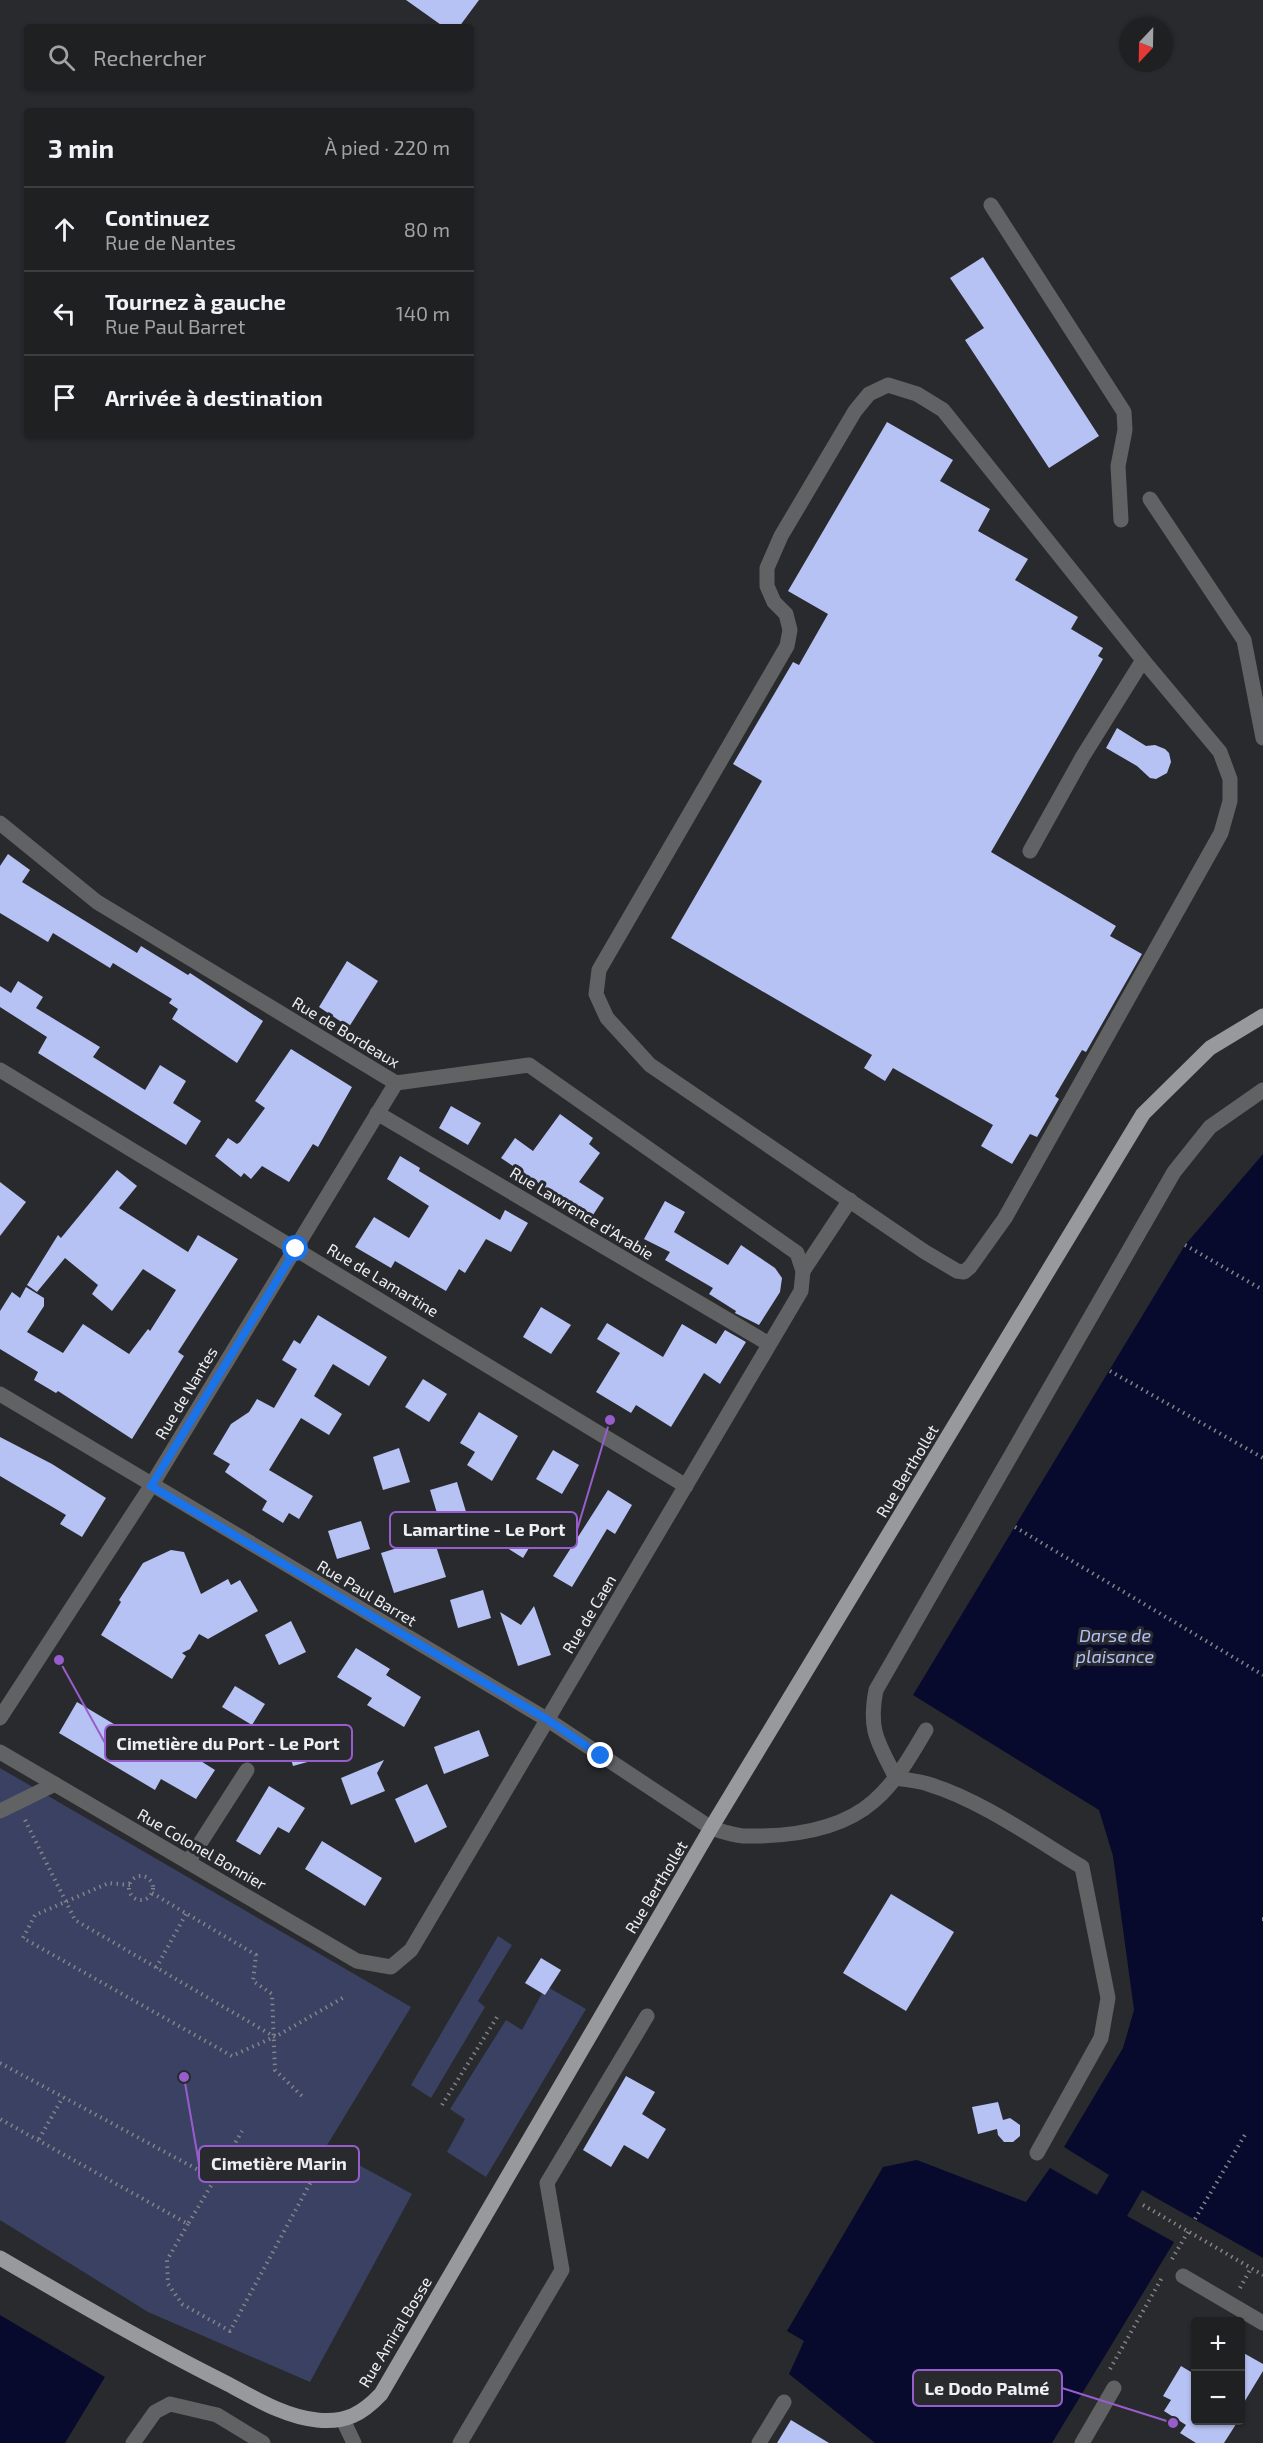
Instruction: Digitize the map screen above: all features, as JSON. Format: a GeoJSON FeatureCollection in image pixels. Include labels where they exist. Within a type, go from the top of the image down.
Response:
{"type":"FeatureCollection","features":[{"type":"Feature","properties":{"kind":"main road","name":"Rue Berthollet"},"geometry":{"type":"LineString","coordinates":[[621,1980],[1143,1114],[1210,1048],[1263,1016]]}},
{"type":"Feature","properties":{"kind":"main road","name":"Rue Amiral Bosse"},"geometry":{"type":"LineString","coordinates":[[0,2258],[173,2356],[282,2411],[316,2420],[343,2420],[366,2410],[381,2394],[621,1980]]}},
{"type":"Feature","properties":{"kind":"street"},"geometry":{"type":"LineString","coordinates":[[991,205],[1124,412],[1125,430],[1118,466],[1121,520]]}},
{"type":"Feature","properties":{"kind":"street"},"geometry":{"type":"LineString","coordinates":[[888,385],[917,394],[943,410],[1143,660],[1220,752],[1230,779],[1230,801],[1221,833],[1005,1218],[964,1272],[957,1271],[925,1252],[650,1065],[607,1018],[596,994],[599,970],[787,646],[790,630],[786,614],[774,602],[767,586],[766,568],[781,536],[855,411],[869,394],[888,385]]}},
{"type":"Feature","properties":{"kind":"street"},"geometry":{"type":"LineString","coordinates":[[1150,499],[1244,640],[1257,676],[1263,738]]}},
{"type":"Feature","properties":{"kind":"street"},"geometry":{"type":"LineString","coordinates":[[1030,851],[1083,756],[1143,660]]}},
{"type":"Feature","properties":{"kind":"street","name":"Rue de Bordeaux"},"geometry":{"type":"LineString","coordinates":[[0,823],[97,902],[396,1083],[529,1065],[797,1252],[803,1271]]}},
{"type":"Feature","properties":{"kind":"street","name":"Rue de Lamartine"},"geometry":{"type":"LineString","coordinates":[[0,1070],[686,1486]]}},
{"type":"Feature","properties":{"kind":"street","name":"Rue de Nantes"},"geometry":{"type":"LineString","coordinates":[[0,1718],[151,1486],[396,1083]]}},
{"type":"Feature","properties":{"kind":"street"},"geometry":{"type":"LineString","coordinates":[[1037,2153],[1101,2038],[1108,1998],[1082,1867],[990,1812],[965,1800],[929,1784],[896,1778],[874,1734],[872,1713],[876,1690],[1174,1172],[1210,1127],[1263,1089]]}},
{"type":"Feature","properties":{"kind":"street","name":"Rue Lawrence d'Arabie"},"geometry":{"type":"LineString","coordinates":[[377,1113],[769,1344]]}},
{"type":"Feature","properties":{"kind":"street","name":"Rue de Caen"},"geometry":{"type":"LineString","coordinates":[[391,1967],[411,1950],[801,1291],[803,1271],[850,1200]]}},
{"type":"Feature","properties":{"kind":"street","name":"Rue Paul Barret"},"geometry":{"type":"LineString","coordinates":[[1,1397],[548,1720],[711,1828],[741,1836],[794,1834],[837,1824],[873,1802],[896,1778],[926,1730]]}},
{"type":"Feature","properties":{"kind":"street","name":"Rue Colonel Bonnier"},"geometry":{"type":"LineString","coordinates":[[0,1752],[357,1960],[391,1967]]}},
{"type":"Feature","properties":{"kind":"street"},"geometry":{"type":"LineString","coordinates":[[188,1862],[247,1770]]}},
{"type":"Feature","properties":{"kind":"street"},"geometry":{"type":"LineString","coordinates":[[0,1811],[55,1785]]}},
{"type":"Feature","properties":{"kind":"street"},"geometry":{"type":"LineString","coordinates":[[460,2443],[562,2270],[547,2183],[646,2016]]}},
{"type":"Feature","properties":{"kind":"street"},"geometry":{"type":"LineString","coordinates":[[1183,2276],[1263,2323]]}},
{"type":"Feature","properties":{"kind":"street"},"geometry":{"type":"LineString","coordinates":[[1082,2443],[1114,2388]]}},
{"type":"Feature","properties":{"kind":"street"},"geometry":{"type":"LineString","coordinates":[[759,2443],[784,2402]]}},
{"type":"Feature","properties":{"kind":"street"},"geometry":{"type":"LineString","coordinates":[[133,2443],[155,2412],[170,2404],[217,2415],[263,2443]]}},
{"type":"Feature","properties":{"kind":"street"},"geometry":{"type":"LineString","coordinates":[[343,2420],[354,2443]]}},
{"type":"Feature","properties":{"kind":"path"},"geometry":{"type":"LineString","coordinates":[[1185,1245],[1263,1290]]}},
{"type":"Feature","properties":{"kind":"path"},"geometry":{"type":"LineString","coordinates":[[1110,1371],[1263,1458]]}},
{"type":"Feature","properties":{"kind":"path"},"geometry":{"type":"LineString","coordinates":[[1015,1527],[1263,1675]]}},
{"type":"Feature","properties":{"kind":"path"},"geometry":{"type":"LineString","coordinates":[[16,1803],[75,1920],[275,2037]]}},
{"type":"Feature","properties":{"kind":"path"},"geometry":{"type":"LineString","coordinates":[[130,1885],[137,1877],[145,1877],[151,1882],[152,1893]]}},
{"type":"Feature","properties":{"kind":"path"},"geometry":{"type":"LineString","coordinates":[[130,1885],[109,1883],[35,1915],[23,1938],[232,2056],[275,2037],[346,1996]]}},
{"type":"Feature","properties":{"kind":"path"},"geometry":{"type":"LineString","coordinates":[[130,1885],[132,1896],[139,1900],[146,1899],[152,1893]]}},
{"type":"Feature","properties":{"kind":"path"},"geometry":{"type":"LineString","coordinates":[[152,1893],[256,1955],[253,1981],[272,1994],[275,2070],[305,2099]]}},
{"type":"Feature","properties":{"kind":"path"},"geometry":{"type":"LineString","coordinates":[[156,1968],[186,1914]]}},
{"type":"Feature","properties":{"kind":"path"},"geometry":{"type":"LineString","coordinates":[[442,2104],[499,2014]]}},
{"type":"Feature","properties":{"kind":"path"},"geometry":{"type":"LineString","coordinates":[[0,2063],[215,2179]]}},
{"type":"Feature","properties":{"kind":"path"},"geometry":{"type":"LineString","coordinates":[[39,2139],[63,2097]]}},
{"type":"Feature","properties":{"kind":"path"},"geometry":{"type":"LineString","coordinates":[[0,2119],[188,2224]]}},
{"type":"Feature","properties":{"kind":"path"},"geometry":{"type":"LineString","coordinates":[[242,2131],[167,2260],[168,2284],[182,2304],[230,2331],[313,2178]]}},
{"type":"Feature","properties":{"kind":"path"},"geometry":{"type":"LineString","coordinates":[[1195,2219],[1246,2133]]}},
{"type":"Feature","properties":{"kind":"path"},"geometry":{"type":"LineString","coordinates":[[1143,2205],[1263,2275]]}},
{"type":"Feature","properties":{"kind":"path"},"geometry":{"type":"LineString","coordinates":[[1171,2261],[1188,2232]]}},
{"type":"Feature","properties":{"kind":"path"},"geometry":{"type":"LineString","coordinates":[[1114,2388],[1103,2381],[1165,2271]]}},
{"type":"Feature","properties":{"kind":"shaded area"},"geometry":{"type":"Polygon","coordinates":[[[0,1768],[411,2007],[326,2147],[412,2194],[310,2382],[148,2312],[0,2220],[0,1768]]]}},
{"type":"Feature","properties":{"kind":"shaded area"},"geometry":{"type":"Polygon","coordinates":[[[498,1936],[512,1945],[478,2001],[485,2007],[431,2098],[411,2085],[498,1936]]]}},
{"type":"Feature","properties":{"kind":"shaded area"},"geometry":{"type":"Polygon","coordinates":[[[546,1986],[586,2009],[486,2177],[447,2152],[465,2119],[450,2109],[506,2020],[522,2030],[546,1986]]]}},
{"type":"Feature","properties":{"kind":"water","name":"Darse de plaisance"},"geometry":{"type":"Polygon","coordinates":[[[1263,1154],[1263,2258],[1142,2190],[1127,2216],[1174,2242],[1052,2443],[875,2443],[789,2374],[804,2341],[787,2331],[883,2167],[917,2160],[1026,2202],[1050,2168],[1097,2195],[1109,2175],[1064,2147],[1123,2048],[1134,2010],[1113,1856],[1099,1810],[913,1695],[1185,1245],[1263,1154]]]}},
{"type":"Feature","properties":{"kind":"water"},"geometry":{"type":"Polygon","coordinates":[[[0,2315],[105,2377],[65,2443],[0,2443],[0,2315]]]}},
{"type":"Feature","properties":{"kind":"building"},"geometry":{"type":"Polygon","coordinates":[[[406,0],[479,0],[461,24],[440,24],[406,0]]]}},
{"type":"Feature","properties":{"kind":"building"},"geometry":{"type":"Polygon","coordinates":[[[983,257],[1099,436],[1049,468],[965,340],[984,328],[950,278],[983,257]]]}},
{"type":"Feature","properties":{"kind":"building"},"geometry":{"type":"Polygon","coordinates":[[[887,422],[953,460],[940,481],[990,509],[978,531],[1028,559],[1015,580],[1078,617],[1071,629],[1103,648],[1098,656],[1103,659],[991,852],[1116,926],[1110,936],[1142,954],[1086,1052],[1082,1050],[1055,1096],[1059,1099],[1037,1137],[1030,1134],[1012,1164],[981,1146],[993,1125],[893,1068],[885,1081],[864,1068],[872,1055],[671,938],[762,781],[733,764],[793,662],[799,665],[828,614],[788,591],[887,422]]]}},
{"type":"Feature","properties":{"kind":"building"},"geometry":{"type":"Polygon","coordinates":[[[1117,728],[1146,746],[1155,745],[1165,749],[1169,753],[1171,762],[1167,773],[1156,779],[1150,778],[1137,766],[1106,748],[1117,728]]]}},
{"type":"Feature","properties":{"kind":"building"},"geometry":{"type":"Polygon","coordinates":[[[8,854],[30,870],[22,882],[137,953],[141,946],[188,975],[190,973],[263,1021],[237,1063],[172,1019],[178,1009],[169,1003],[172,999],[113,963],[110,968],[53,933],[48,942],[0,913],[0,866],[8,854]]]}},
{"type":"Feature","properties":{"kind":"building"},"geometry":{"type":"Polygon","coordinates":[[[347,961],[378,981],[349,1027],[319,1007],[347,961]]]}},
{"type":"Feature","properties":{"kind":"building"},"geometry":{"type":"Polygon","coordinates":[[[18,981],[43,997],[36,1008],[100,1047],[93,1057],[145,1090],[160,1065],[186,1081],[173,1103],[201,1121],[186,1145],[38,1053],[47,1037],[0,1007],[0,986],[11,993],[18,981]]]}},
{"type":"Feature","properties":{"kind":"building"},"geometry":{"type":"Polygon","coordinates":[[[291,1049],[352,1087],[318,1147],[313,1144],[289,1182],[262,1166],[251,1179],[244,1173],[241,1177],[215,1156],[228,1138],[237,1144],[240,1142],[265,1108],[255,1101],[291,1049]]]}},
{"type":"Feature","properties":{"kind":"building"},"geometry":{"type":"Polygon","coordinates":[[[451,1106],[481,1123],[468,1145],[439,1128],[451,1106]]]}},
{"type":"Feature","properties":{"kind":"building"},"geometry":{"type":"Polygon","coordinates":[[[560,1114],[593,1138],[589,1144],[600,1153],[579,1182],[604,1198],[591,1218],[501,1158],[515,1138],[533,1151],[560,1114]]]}},
{"type":"Feature","properties":{"kind":"building"},"geometry":{"type":"Polygon","coordinates":[[[400,1156],[420,1168],[419,1171],[500,1220],[505,1210],[528,1223],[511,1252],[486,1239],[465,1273],[459,1269],[446,1291],[395,1261],[391,1268],[355,1247],[374,1217],[409,1238],[429,1206],[387,1179],[400,1156]]]}},
{"type":"Feature","properties":{"kind":"building"},"geometry":{"type":"Polygon","coordinates":[[[117,1170],[137,1186],[119,1208],[188,1252],[198,1235],[238,1259],[178,1352],[184,1356],[132,1439],[58,1391],[56,1393],[34,1380],[38,1372],[0,1349],[0,1311],[12,1292],[20,1298],[26,1287],[44,1298],[44,1306],[27,1332],[63,1353],[83,1324],[129,1354],[148,1329],[150,1331],[176,1290],[143,1269],[112,1311],[92,1294],[98,1285],[65,1258],[37,1292],[27,1285],[58,1235],[61,1238],[117,1170]]]}},
{"type":"Feature","properties":{"kind":"building"},"geometry":{"type":"Polygon","coordinates":[[[0,1182],[26,1202],[0,1236],[0,1182]]]}},
{"type":"Feature","properties":{"kind":"building"},"geometry":{"type":"Polygon","coordinates":[[[665,1201],[685,1212],[674,1232],[728,1265],[741,1245],[775,1268],[782,1278],[780,1292],[759,1325],[735,1313],[736,1311],[709,1294],[713,1288],[665,1260],[670,1252],[644,1239],[665,1201]]]}},
{"type":"Feature","properties":{"kind":"building"},"geometry":{"type":"Polygon","coordinates":[[[541,1307],[571,1325],[551,1354],[523,1337],[541,1307]]]}},
{"type":"Feature","properties":{"kind":"building"},"geometry":{"type":"Polygon","coordinates":[[[318,1315],[387,1357],[369,1386],[333,1364],[314,1396],[342,1414],[329,1435],[301,1418],[269,1470],[313,1496],[299,1519],[289,1513],[283,1523],[262,1510],[267,1501],[225,1472],[230,1464],[213,1454],[231,1424],[249,1412],[257,1399],[274,1408],[297,1369],[282,1360],[294,1340],[300,1344],[318,1315]]]}},
{"type":"Feature","properties":{"kind":"building"},"geometry":{"type":"Polygon","coordinates":[[[607,1323],[663,1357],[682,1324],[716,1344],[725,1330],[746,1342],[720,1384],[704,1373],[671,1427],[636,1405],[631,1413],[596,1392],[620,1353],[597,1339],[607,1323]]]}},
{"type":"Feature","properties":{"kind":"building"},"geometry":{"type":"Polygon","coordinates":[[[423,1379],[447,1394],[429,1422],[405,1407],[423,1379]]]}},
{"type":"Feature","properties":{"kind":"building"},"geometry":{"type":"Polygon","coordinates":[[[479,1412],[518,1436],[492,1481],[467,1465],[475,1452],[460,1443],[479,1412]]]}},
{"type":"Feature","properties":{"kind":"building"},"geometry":{"type":"Polygon","coordinates":[[[0,1437],[52,1464],[106,1498],[82,1537],[60,1524],[66,1515],[0,1476],[0,1437]]]}},
{"type":"Feature","properties":{"kind":"building"},"geometry":{"type":"Polygon","coordinates":[[[399,1448],[410,1482],[383,1490],[373,1457],[399,1448]]]}},
{"type":"Feature","properties":{"kind":"building"},"geometry":{"type":"Polygon","coordinates":[[[553,1450],[579,1465],[562,1494],[536,1479],[553,1450]]]}},
{"type":"Feature","properties":{"kind":"building"},"geometry":{"type":"Polygon","coordinates":[[[457,1482],[467,1515],[440,1523],[430,1490],[457,1482]]]}},
{"type":"Feature","properties":{"kind":"building"},"geometry":{"type":"Polygon","coordinates":[[[608,1490],[632,1505],[615,1534],[607,1529],[572,1587],[553,1576],[608,1490]]]}},
{"type":"Feature","properties":{"kind":"building"},"geometry":{"type":"Polygon","coordinates":[[[518,1515],[541,1528],[523,1558],[501,1544],[518,1515]]]}},
{"type":"Feature","properties":{"kind":"building"},"geometry":{"type":"Polygon","coordinates":[[[361,1521],[370,1549],[337,1559],[328,1531],[361,1521]]]}},
{"type":"Feature","properties":{"kind":"building"},"geometry":{"type":"Polygon","coordinates":[[[433,1537],[446,1577],[394,1593],[381,1553],[433,1537]]]}},
{"type":"Feature","properties":{"kind":"building"},"geometry":{"type":"Polygon","coordinates":[[[171,1550],[184,1552],[201,1594],[228,1579],[231,1585],[240,1580],[258,1611],[208,1639],[199,1634],[190,1649],[182,1653],[186,1656],[172,1679],[101,1635],[121,1602],[119,1600],[143,1563],[171,1550]]]}},
{"type":"Feature","properties":{"kind":"building"},"geometry":{"type":"Polygon","coordinates":[[[483,1590],[491,1618],[458,1628],[450,1600],[483,1590]]]}},
{"type":"Feature","properties":{"kind":"building"},"geometry":{"type":"Polygon","coordinates":[[[534,1606],[551,1655],[518,1666],[500,1612],[521,1625],[534,1606]]]}},
{"type":"Feature","properties":{"kind":"building"},"geometry":{"type":"Polygon","coordinates":[[[291,1621],[306,1652],[279,1665],[265,1635],[291,1621]]]}},
{"type":"Feature","properties":{"kind":"building"},"geometry":{"type":"Polygon","coordinates":[[[356,1648],[390,1669],[386,1675],[421,1697],[404,1727],[367,1705],[372,1698],[337,1677],[356,1648]]]}},
{"type":"Feature","properties":{"kind":"building"},"geometry":{"type":"Polygon","coordinates":[[[235,1686],[265,1704],[252,1725],[222,1707],[235,1686]]]}},
{"type":"Feature","properties":{"kind":"building"},"geometry":{"type":"Polygon","coordinates":[[[77,1702],[154,1748],[161,1736],[215,1770],[196,1799],[161,1779],[155,1790],[59,1733],[77,1702]]]}},
{"type":"Feature","properties":{"kind":"building"},"geometry":{"type":"Polygon","coordinates":[[[305,1729],[316,1736],[322,1758],[293,1766],[284,1735],[305,1729]]]}},
{"type":"Feature","properties":{"kind":"building"},"geometry":{"type":"Polygon","coordinates":[[[479,1730],[489,1756],[444,1774],[434,1747],[479,1730]]]}},
{"type":"Feature","properties":{"kind":"building"},"geometry":{"type":"Polygon","coordinates":[[[384,1760],[377,1773],[385,1791],[351,1805],[341,1778],[384,1760]]]}},
{"type":"Feature","properties":{"kind":"building"},"geometry":{"type":"Polygon","coordinates":[[[427,1784],[447,1827],[415,1843],[395,1799],[427,1784]]]}},
{"type":"Feature","properties":{"kind":"building"},"geometry":{"type":"Polygon","coordinates":[[[269,1786],[305,1808],[289,1833],[278,1827],[260,1855],[236,1841],[269,1786]]]}},
{"type":"Feature","properties":{"kind":"building"},"geometry":{"type":"Polygon","coordinates":[[[322,1841],[382,1878],[365,1906],[305,1869],[322,1841]]]}},
{"type":"Feature","properties":{"kind":"building"},"geometry":{"type":"Polygon","coordinates":[[[891,1894],[954,1932],[906,2011],[843,1973],[891,1894]]]}},
{"type":"Feature","properties":{"kind":"building"},"geometry":{"type":"Polygon","coordinates":[[[541,1958],[561,1970],[545,1995],[525,1983],[541,1958]]]}},
{"type":"Feature","properties":{"kind":"building"},"geometry":{"type":"Polygon","coordinates":[[[626,2076],[655,2092],[642,2114],[666,2129],[648,2159],[624,2145],[611,2167],[583,2150],[626,2076]]]}},
{"type":"Feature","properties":{"kind":"building"},"geometry":{"type":"Polygon","coordinates":[[[998,2102],[1003,2120],[1010,2118],[1020,2125],[1020,2136],[1013,2142],[1004,2142],[998,2135],[997,2129],[978,2134],[972,2107],[998,2102]]]}},
{"type":"Feature","properties":{"kind":"building"},"geometry":{"type":"Polygon","coordinates":[[[1245,2354],[1263,2364],[1263,2371],[1245,2401],[1245,2354]]]}},
{"type":"Feature","properties":{"kind":"building"},"geometry":{"type":"Polygon","coordinates":[[[1181,2366],[1191,2372],[1191,2425],[1235,2425],[1224,2443],[1196,2443],[1180,2433],[1186,2425],[1164,2411],[1171,2400],[1163,2396],[1181,2366]]]}},
{"type":"Feature","properties":{"kind":"building"},"geometry":{"type":"Polygon","coordinates":[[[791,2420],[829,2443],[777,2443],[791,2420]]]}},
{"type":"Feature","properties":{"kind":"place","name":"Lamartine - Le Port"},"geometry":{"type":"Point","coordinates":[610,1420]}},
{"type":"Feature","properties":{"kind":"place","name":"Cimetière du Port - Le Port"},"geometry":{"type":"Point","coordinates":[59,1660]}},
{"type":"Feature","properties":{"kind":"place","name":"Cimetière Marin"},"geometry":{"type":"Point","coordinates":[184,2077]}},
{"type":"Feature","properties":{"kind":"place","name":"Le Dodo Palmé"},"geometry":{"type":"Point","coordinates":[1173,2423]}},
{"type":"Feature","properties":{"kind":"route"},"geometry":{"type":"LineString","coordinates":[[296,1249],[151,1486],[548,1720],[601,1756]]}}]}
